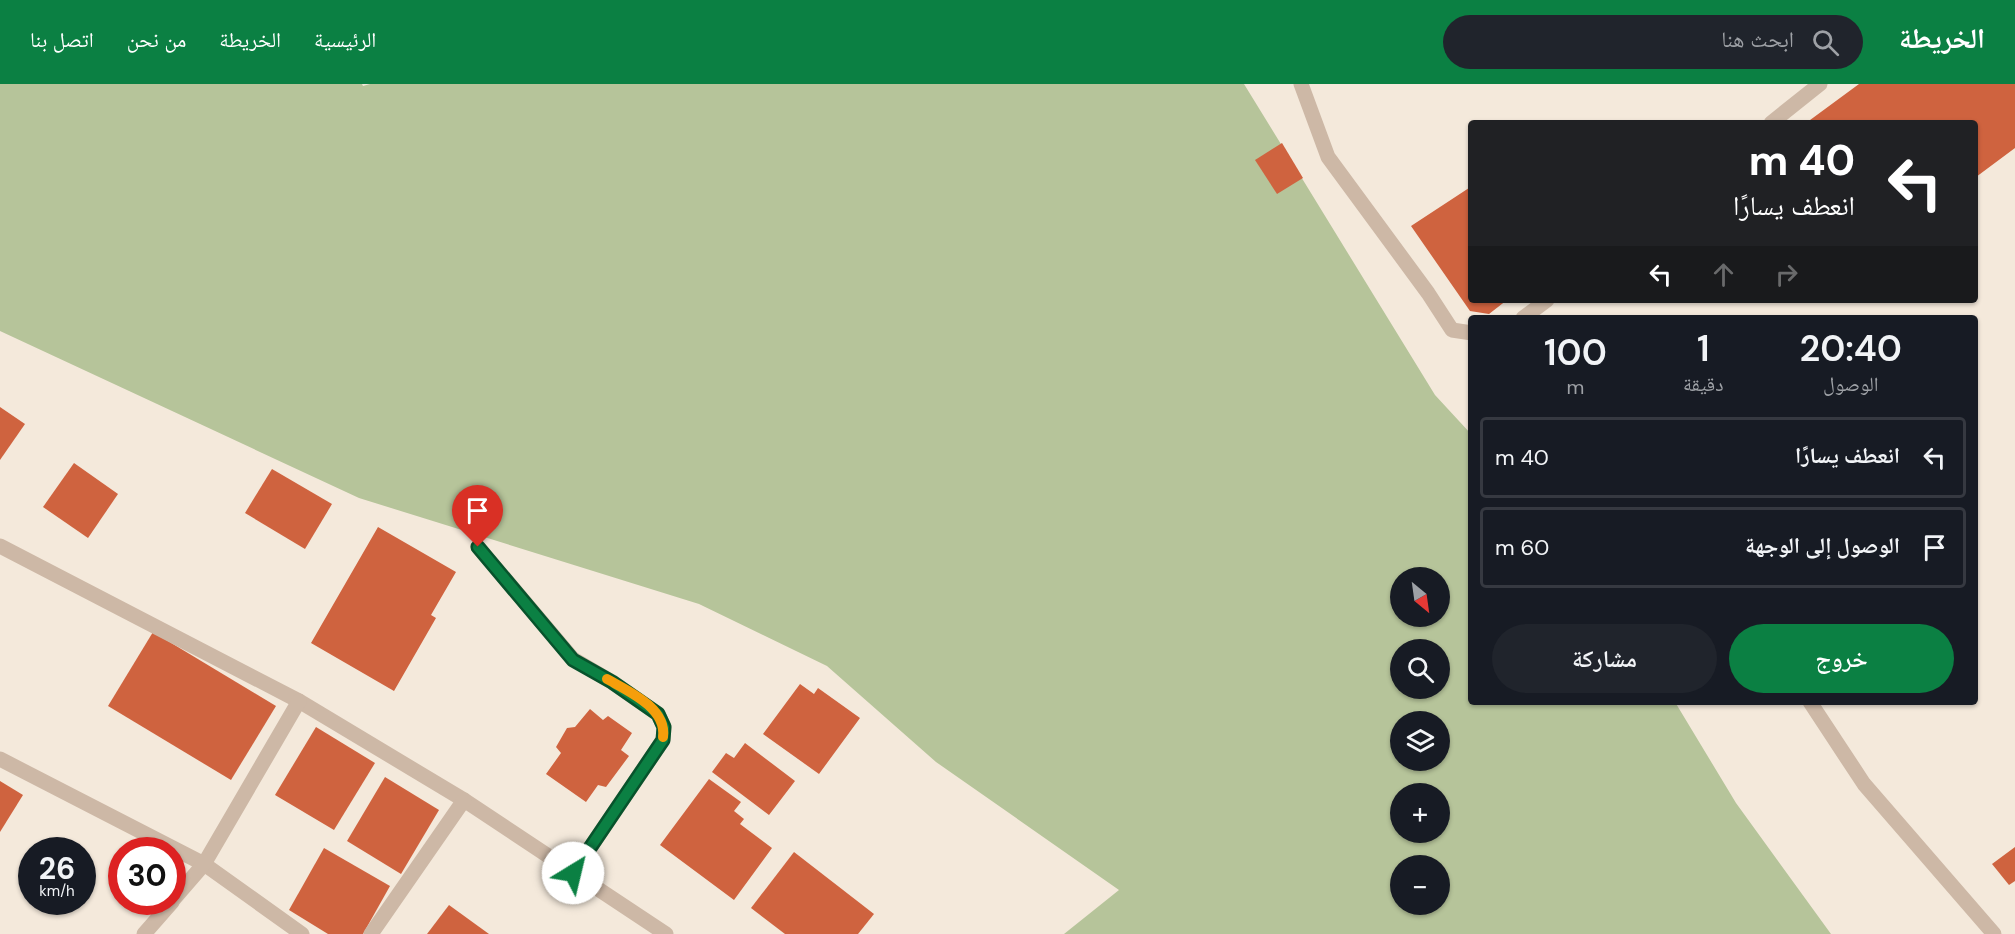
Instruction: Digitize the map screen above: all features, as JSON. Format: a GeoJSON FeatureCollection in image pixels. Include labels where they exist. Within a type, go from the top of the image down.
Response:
{"type":"FeatureCollection","features":[{"type":"Feature","properties":{"kind":"street"},"geometry":{"type":"LineString","coordinates":[[1301,84],[1328,157],[1452,330],[1468,332]]}},
{"type":"Feature","properties":{"kind":"street"},"geometry":{"type":"LineString","coordinates":[[1775,120],[1820,84]]}},
{"type":"Feature","properties":{"kind":"street"},"geometry":{"type":"LineString","coordinates":[[1530,315],[1544,303]]}},
{"type":"Feature","properties":{"kind":"street"},"geometry":{"type":"LineString","coordinates":[[478,547],[573,660],[638,699],[658,714],[664,727],[663,740],[573,873]]}},
{"type":"Feature","properties":{"kind":"street"},"geometry":{"type":"LineString","coordinates":[[1,548],[299,700],[464,800],[666,934]]}},
{"type":"Feature","properties":{"kind":"street"},"geometry":{"type":"LineString","coordinates":[[186,885],[204,864],[299,700]]}},
{"type":"Feature","properties":{"kind":"street"},"geometry":{"type":"LineString","coordinates":[[1812,705],[1864,784],[1994,934]]}},
{"type":"Feature","properties":{"kind":"street"},"geometry":{"type":"LineString","coordinates":[[0,759],[204,864],[302,934]]}},
{"type":"Feature","properties":{"kind":"street"},"geometry":{"type":"LineString","coordinates":[[371,934],[464,800]]}},
{"type":"Feature","properties":{"kind":"street"},"geometry":{"type":"LineString","coordinates":[[144,934],[160,915]]}},
{"type":"Feature","properties":{"kind":"green space"},"geometry":{"type":"Polygon","coordinates":[[[0,84],[362,84],[363,86],[370,84],[1244,84],[1435,395],[1468,431],[1468,705],[1677,705],[1736,803],[1831,934],[1064,934],[1119,890],[936,762],[827,666],[699,604],[359,498],[0,331],[0,84]]]}},
{"type":"Feature","properties":{"kind":"building"},"geometry":{"type":"Polygon","coordinates":[[[1859,84],[2015,84],[2015,148],[1978,176],[1978,120],[1810,120],[1859,84]]]}},
{"type":"Feature","properties":{"kind":"building"},"geometry":{"type":"Polygon","coordinates":[[[1282,143],[1303,178],[1277,194],[1255,160],[1282,143]]]}},
{"type":"Feature","properties":{"kind":"building"},"geometry":{"type":"Polygon","coordinates":[[[1468,189],[1468,303],[1503,303],[1489,314],[1470,311],[1411,226],[1468,189]]]}},
{"type":"Feature","properties":{"kind":"building"},"geometry":{"type":"Polygon","coordinates":[[[0,407],[25,424],[0,460],[0,407]]]}},
{"type":"Feature","properties":{"kind":"building"},"geometry":{"type":"Polygon","coordinates":[[[74,463],[118,494],[88,538],[43,507],[74,463]]]}},
{"type":"Feature","properties":{"kind":"building"},"geometry":{"type":"Polygon","coordinates":[[[272,469],[332,504],[305,549],[245,513],[272,469]]]}},
{"type":"Feature","properties":{"kind":"building"},"geometry":{"type":"Polygon","coordinates":[[[378,527],[456,572],[431,615],[436,618],[394,691],[311,643],[378,527]]]}},
{"type":"Feature","properties":{"kind":"building"},"geometry":{"type":"Polygon","coordinates":[[[153,632],[276,706],[231,780],[108,706],[153,632]]]}},
{"type":"Feature","properties":{"kind":"building"},"geometry":{"type":"Polygon","coordinates":[[[800,684],[814,694],[818,688],[860,718],[819,774],[763,734],[800,684]]]}},
{"type":"Feature","properties":{"kind":"building"},"geometry":{"type":"Polygon","coordinates":[[[590,709],[603,720],[608,716],[632,733],[621,750],[629,756],[606,787],[598,785],[586,802],[546,774],[561,753],[556,747],[567,728],[575,727],[590,709]]]}},
{"type":"Feature","properties":{"kind":"building"},"geometry":{"type":"Polygon","coordinates":[[[316,727],[375,763],[334,830],[275,795],[316,727]]]}},
{"type":"Feature","properties":{"kind":"building"},"geometry":{"type":"Polygon","coordinates":[[[745,743],[795,781],[769,815],[712,772],[726,753],[734,758],[745,743]]]}},
{"type":"Feature","properties":{"kind":"building"},"geometry":{"type":"Polygon","coordinates":[[[385,777],[439,810],[401,874],[347,841],[385,777]]]}},
{"type":"Feature","properties":{"kind":"building"},"geometry":{"type":"Polygon","coordinates":[[[709,779],[741,802],[734,811],[744,819],[740,824],[772,848],[734,900],[660,845],[709,779]]]}},
{"type":"Feature","properties":{"kind":"building"},"geometry":{"type":"Polygon","coordinates":[[[0,781],[23,795],[0,832],[0,781]]]}},
{"type":"Feature","properties":{"kind":"building"},"geometry":{"type":"Polygon","coordinates":[[[2015,847],[2015,881],[2009,885],[1992,864],[2015,847]]]}},
{"type":"Feature","properties":{"kind":"building"},"geometry":{"type":"Polygon","coordinates":[[[324,848],[390,886],[363,934],[328,934],[289,910],[324,848]]]}},
{"type":"Feature","properties":{"kind":"building"},"geometry":{"type":"Polygon","coordinates":[[[794,852],[874,914],[858,934],[785,934],[751,908],[794,852]]]}},
{"type":"Feature","properties":{"kind":"building"},"geometry":{"type":"Polygon","coordinates":[[[449,905],[489,934],[427,934],[449,905]]]}},
{"type":"Feature","properties":{"kind":"slow traffic"},"geometry":{"type":"LineString","coordinates":[[607,679],[658,714],[664,727],[663,737]]}},
{"type":"Feature","properties":{"kind":"route"},"geometry":{"type":"LineString","coordinates":[[478,547],[573,660],[638,699],[658,714],[664,727],[663,740],[573,873]]}}]}
